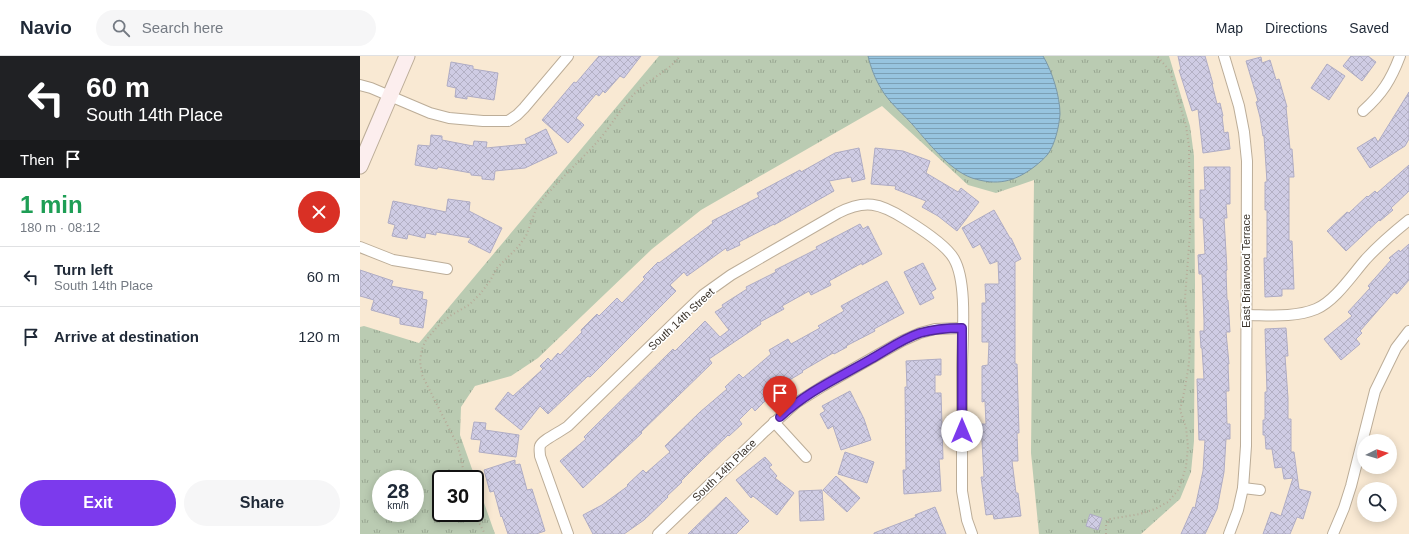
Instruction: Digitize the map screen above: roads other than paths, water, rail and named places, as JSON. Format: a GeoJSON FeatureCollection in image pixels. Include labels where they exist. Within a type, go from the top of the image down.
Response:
{"type":"FeatureCollection","features":[{"type":"Feature","properties":{"kind":"street"},"geometry":{"type":"LineString","coordinates":[[360,166],[406,56]]}},
{"type":"Feature","properties":{"kind":"street"},"geometry":{"type":"LineString","coordinates":[[360,85],[372,88],[430,113],[449,118],[483,121],[508,121],[524,108],[568,56]]}},
{"type":"Feature","properties":{"kind":"street","name":"East Briarwood Terrace"},"geometry":{"type":"LineString","coordinates":[[1224,56],[1239,106],[1247,154],[1246,446],[1242,488],[1238,510],[1229,534]]}},
{"type":"Feature","properties":{"kind":"street"},"geometry":{"type":"LineString","coordinates":[[1362,111],[1379,96],[1387,85],[1400,56]]}},
{"type":"Feature","properties":{"kind":"street","name":"South 14th Street"},"geometry":{"type":"LineString","coordinates":[[568,534],[540,456],[540,446],[545,440],[556,435],[568,426],[680,317],[704,295],[730,275],[847,208],[867,204],[885,207],[908,221],[946,249],[953,257],[960,270],[962,287],[962,328]]}},
{"type":"Feature","properties":{"kind":"street"},"geometry":{"type":"LineString","coordinates":[[1246,315],[1300,313],[1316,309],[1327,302],[1367,259],[1409,220]]}},
{"type":"Feature","properties":{"kind":"street"},"geometry":{"type":"LineString","coordinates":[[360,246],[393,260],[447,269]]}},
{"type":"Feature","properties":{"kind":"street"},"geometry":{"type":"LineString","coordinates":[[962,328],[962,490],[967,520],[972,534]]}},
{"type":"Feature","properties":{"kind":"street","name":"South 14th Place"},"geometry":{"type":"LineString","coordinates":[[658,534],[774,422],[796,403],[902,341],[920,333],[935,329],[962,328]]}},
{"type":"Feature","properties":{"kind":"street"},"geometry":{"type":"LineString","coordinates":[[1333,534],[1349,492],[1375,391],[1396,348],[1409,331]]}},
{"type":"Feature","properties":{"kind":"street"},"geometry":{"type":"LineString","coordinates":[[774,422],[806,457]]}},
{"type":"Feature","properties":{"kind":"street"},"geometry":{"type":"LineString","coordinates":[[1242,488],[1260,490]]}},
{"type":"Feature","properties":{"kind":"water"},"geometry":{"type":"Polygon","coordinates":[[[868,56],[1043,56],[1055,84],[1059,99],[1060,114],[1055,140],[1045,158],[1027,172],[1012,179],[989,182],[963,174],[955,169],[939,154],[888,99],[875,78],[868,56]]]}}]}
